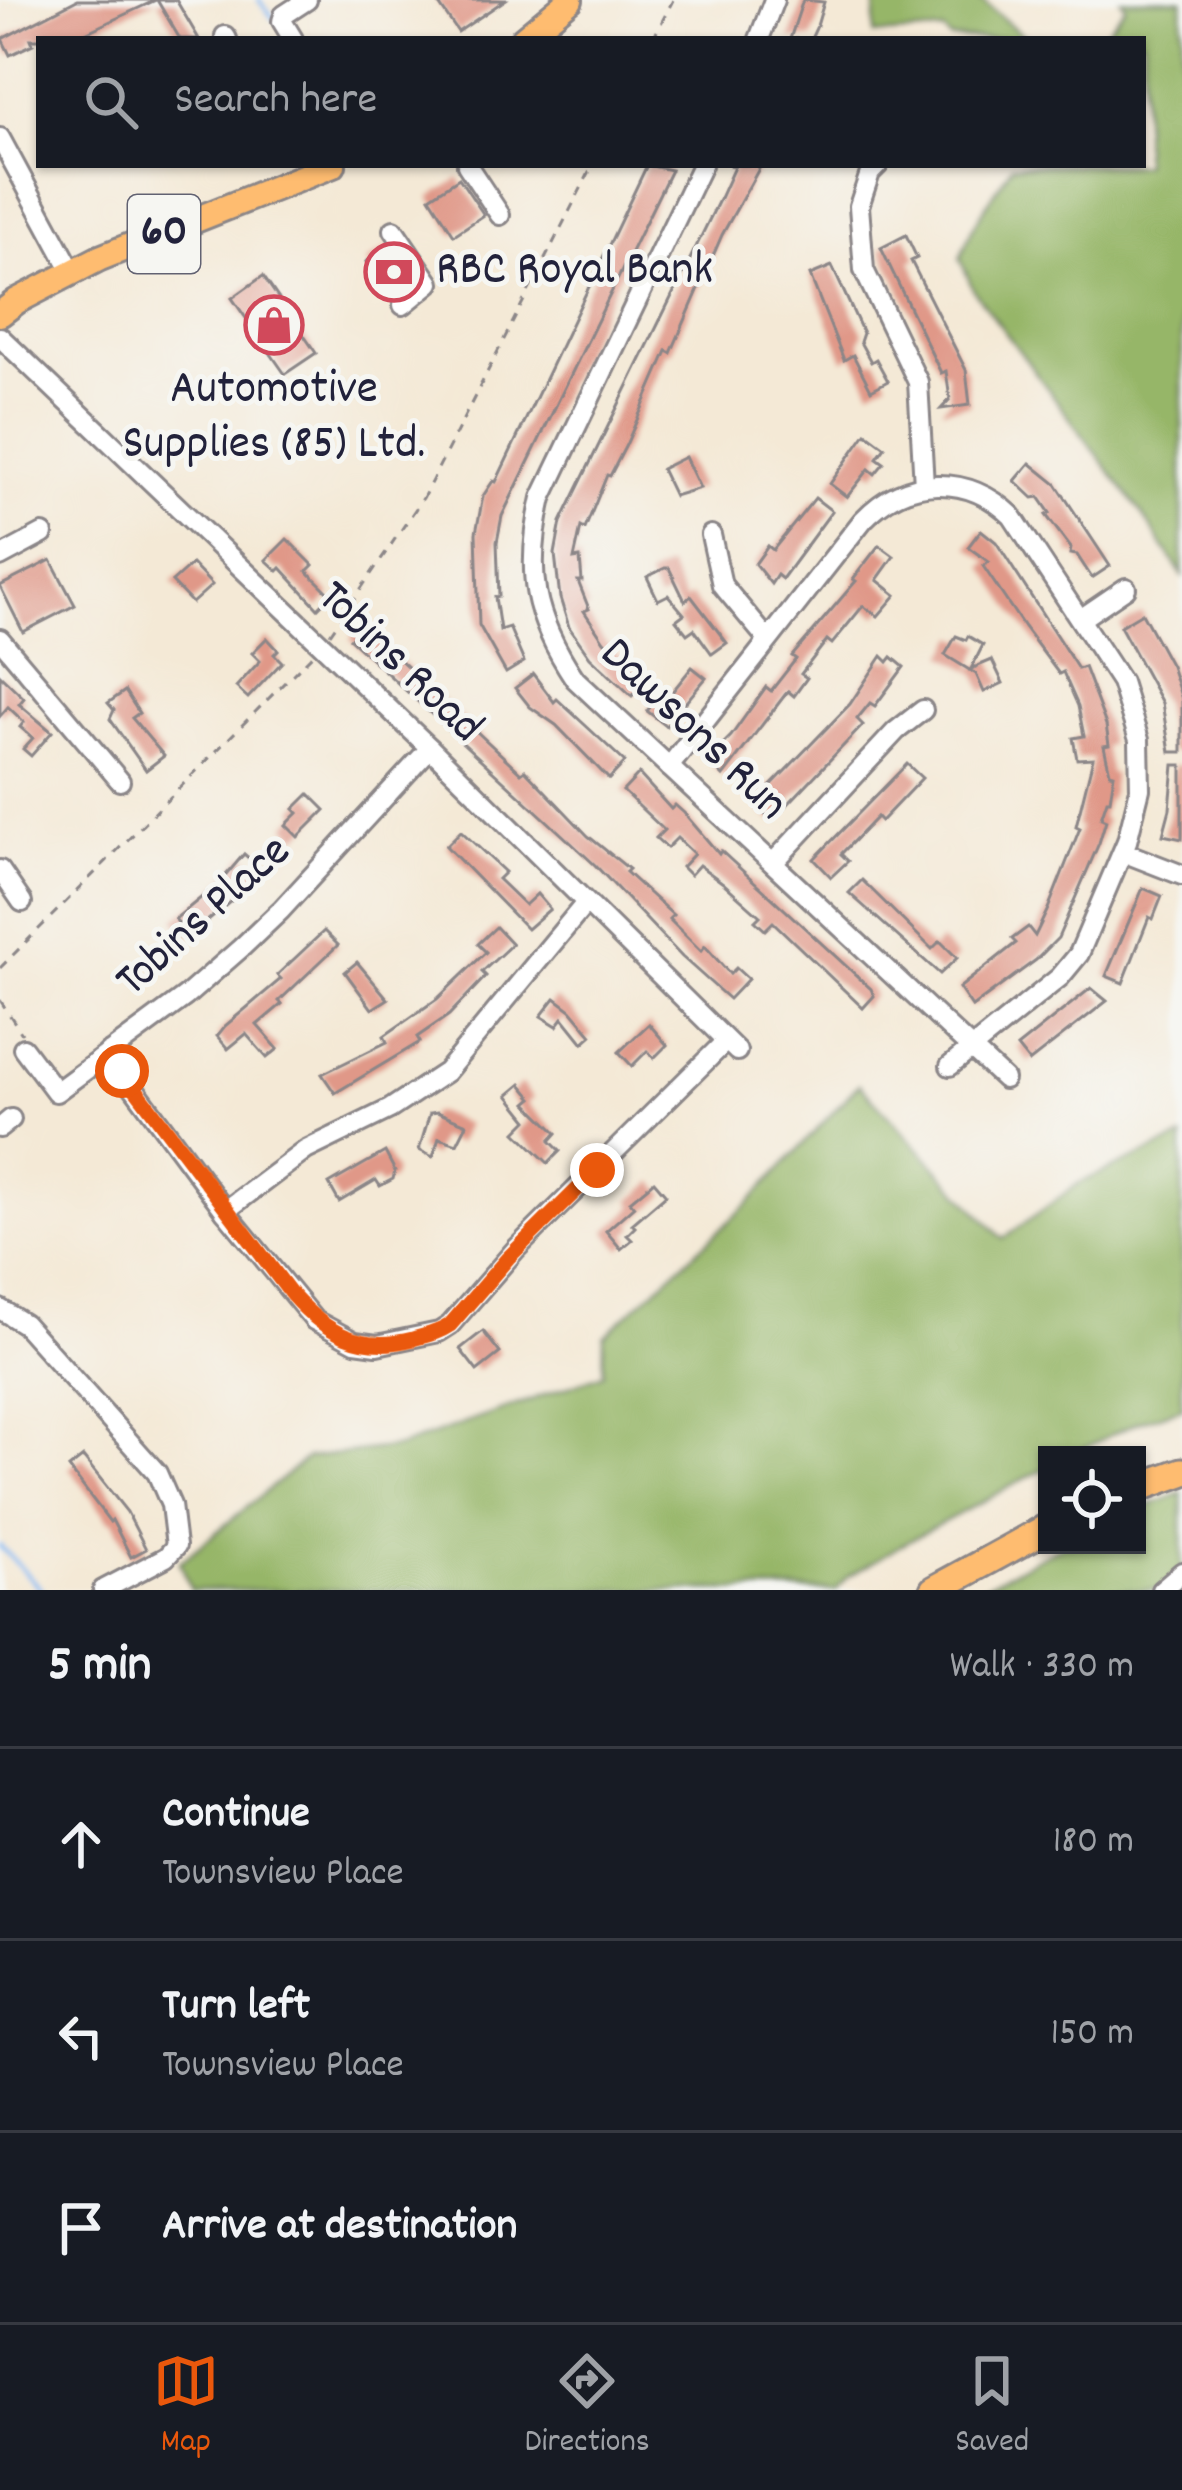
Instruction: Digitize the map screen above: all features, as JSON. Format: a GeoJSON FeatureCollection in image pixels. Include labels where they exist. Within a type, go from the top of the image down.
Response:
{"type":"FeatureCollection","features":[{"type":"Feature","properties":{"kind":"highway"},"geometry":{"type":"LineString","coordinates":[[1146,1485],[1182,1472]]}},
{"type":"Feature","properties":{"kind":"highway"},"geometry":{"type":"LineString","coordinates":[[934,1590],[1038,1533]]}},
{"type":"Feature","properties":{"kind":"main road"},"geometry":{"type":"LineString","coordinates":[[527,36],[570,0]]}},
{"type":"Feature","properties":{"kind":"main road","name":"60"},"geometry":{"type":"LineString","coordinates":[[0,314],[72,271],[300,172]]}},
{"type":"Feature","properties":{"kind":"street"},"geometry":{"type":"LineString","coordinates":[[760,36],[773,0]]}},
{"type":"Feature","properties":{"kind":"street"},"geometry":{"type":"LineString","coordinates":[[291,36],[282,21],[313,2]]}},
{"type":"Feature","properties":{"kind":"street"},"geometry":{"type":"LineString","coordinates":[[0,138],[72,271]]}},
{"type":"Feature","properties":{"kind":"street"},"geometry":{"type":"LineString","coordinates":[[469,168],[500,215]]}},
{"type":"Feature","properties":{"kind":"street","name":"Dawsons Run"},"geometry":{"type":"LineString","coordinates":[[701,168],[542,498],[531,558],[533,586],[548,637],[574,680],[1004,1079]]}},
{"type":"Feature","properties":{"kind":"street"},"geometry":{"type":"LineString","coordinates":[[875,168],[859,206],[864,270],[918,382],[924,485]]}},
{"type":"Feature","properties":{"kind":"street"},"geometry":{"type":"LineString","coordinates":[[394,230],[430,283],[403,305]]}},
{"type":"Feature","properties":{"kind":"street","name":"Tobins Road"},"geometry":{"type":"LineString","coordinates":[[0,337],[430,748],[732,1046],[516,1250],[466,1309],[439,1332],[376,1345],[332,1331],[303,1307],[225,1211]]}},
{"type":"Feature","properties":{"kind":"street"},"geometry":{"type":"LineString","coordinates":[[669,767],[872,511],[892,496],[924,485],[964,487],[1001,506],[1021,526],[1121,682],[1139,740],[1140,789],[1123,852],[1074,962],[950,1066]]}},
{"type":"Feature","properties":{"kind":"street"},"geometry":{"type":"LineString","coordinates":[[0,557],[43,534]]}},
{"type":"Feature","properties":{"kind":"street"},"geometry":{"type":"LineString","coordinates":[[711,535],[722,585],[768,640]]}},
{"type":"Feature","properties":{"kind":"street"},"geometry":{"type":"LineString","coordinates":[[1082,618],[1126,588]]}},
{"type":"Feature","properties":{"kind":"street"},"geometry":{"type":"LineString","coordinates":[[0,639],[120,781]]}},
{"type":"Feature","properties":{"kind":"street"},"geometry":{"type":"LineString","coordinates":[[773,863],[896,730],[923,710]]}},
{"type":"Feature","properties":{"kind":"street","name":"Tobins Place"},"geometry":{"type":"LineString","coordinates":[[23,1048],[56,1092],[200,985],[281,910],[430,748]]}},
{"type":"Feature","properties":{"kind":"street"},"geometry":{"type":"LineString","coordinates":[[1123,852],[1182,875]]}},
{"type":"Feature","properties":{"kind":"street"},"geometry":{"type":"LineString","coordinates":[[0,870],[22,902]]}},
{"type":"Feature","properties":{"kind":"street"},"geometry":{"type":"LineString","coordinates":[[108,1053],[225,1211],[306,1150],[390,1109],[446,1072],[585,904]]}},
{"type":"Feature","properties":{"kind":"street"},"geometry":{"type":"LineString","coordinates":[[0,1309],[24,1324],[136,1448],[157,1473],[171,1505],[176,1546],[166,1557],[103,1590]]}},
{"type":"Feature","properties":{"kind":"street"},"geometry":{"type":"LineString","coordinates":[[1161,1590],[1182,1572]]}},
{"type":"Feature","properties":{"kind":"path"},"geometry":{"type":"LineString","coordinates":[[655,36],[673,0]]}},
{"type":"Feature","properties":{"kind":"path"},"geometry":{"type":"LineString","coordinates":[[0,968],[322,645],[423,498],[590,168]]}},
{"type":"Feature","properties":{"kind":"path"},"geometry":{"type":"LineString","coordinates":[[0,1000],[25,1037],[23,1048]]}},
{"type":"Feature","properties":{"kind":"green space"},"geometry":{"type":"Polygon","coordinates":[[[876,0],[981,0],[1023,36],[948,36],[944,31],[874,35],[876,0]]]}},
{"type":"Feature","properties":{"kind":"green space"},"geometry":{"type":"Polygon","coordinates":[[[1121,0],[1182,0],[1182,575],[1140,511],[974,291],[960,259],[972,229],[1010,168],[1146,168],[1146,36],[1102,36],[1126,6],[1121,0]]]}},
{"type":"Feature","properties":{"kind":"green space"},"geometry":{"type":"Polygon","coordinates":[[[859,1084],[1003,1239],[1079,1183],[1182,1138],[1182,1408],[1137,1422],[1089,1446],[1038,1446],[1038,1472],[908,1541],[846,1578],[836,1590],[191,1590],[180,1562],[307,1458],[399,1447],[603,1374],[604,1336],[749,1203],[859,1084]]]}},
{"type":"Feature","properties":{"kind":"green space"},"geometry":{"type":"Polygon","coordinates":[[[1182,1493],[1182,1590],[976,1590],[1046,1554],[1146,1554],[1146,1507],[1182,1493]]]}},
{"type":"Feature","properties":{"kind":"building"},"geometry":{"type":"Polygon","coordinates":[[[77,0],[156,0],[78,36],[36,36],[31,39],[33,44],[10,55],[2,39],[77,0]]]}},
{"type":"Feature","properties":{"kind":"building"},"geometry":{"type":"Polygon","coordinates":[[[157,0],[176,0],[197,36],[178,36],[157,0]]]}},
{"type":"Feature","properties":{"kind":"building"},"geometry":{"type":"Polygon","coordinates":[[[436,0],[505,0],[458,32],[436,0]]]}},
{"type":"Feature","properties":{"kind":"building"},"geometry":{"type":"Polygon","coordinates":[[[803,0],[824,2],[812,36],[791,36],[803,0]]]}},
{"type":"Feature","properties":{"kind":"building"},"geometry":{"type":"Polygon","coordinates":[[[646,168],[671,170],[502,516],[497,542],[499,596],[495,597],[500,630],[509,627],[524,662],[506,673],[479,625],[476,533],[483,496],[496,482],[646,168]]]}},
{"type":"Feature","properties":{"kind":"building"},"geometry":{"type":"Polygon","coordinates":[[[734,168],[759,168],[722,235],[671,353],[667,351],[585,529],[581,527],[574,559],[580,558],[582,581],[578,581],[589,609],[584,611],[604,641],[646,682],[632,696],[590,657],[569,627],[555,554],[561,522],[734,168]]]}},
{"type":"Feature","properties":{"kind":"building"},"geometry":{"type":"Polygon","coordinates":[[[459,178],[484,215],[454,235],[430,197],[459,178]]]}},
{"type":"Feature","properties":{"kind":"building"},"geometry":{"type":"Polygon","coordinates":[[[906,235],[917,258],[911,261],[966,370],[970,405],[941,409],[950,399],[946,371],[941,373],[881,248],[906,235]]]}},
{"type":"Feature","properties":{"kind":"building","name":"RBC Royal Bank"},"geometry":{"type":"Polygon","coordinates":[[[389,247],[412,280],[391,299],[366,262],[389,247]]]}},
{"type":"Feature","properties":{"kind":"building"},"geometry":{"type":"Polygon","coordinates":[[[832,266],[863,333],[860,342],[888,381],[871,390],[853,355],[844,360],[810,275],[832,266]]]}},
{"type":"Feature","properties":{"kind":"building","name":"Automotive Supplies (85) Ltd."},"geometry":{"type":"Polygon","coordinates":[[[263,276],[316,353],[285,374],[232,298],[263,276]]]}},
{"type":"Feature","properties":{"kind":"building"},"geometry":{"type":"Polygon","coordinates":[[[866,433],[885,447],[877,458],[884,463],[875,474],[869,469],[847,497],[830,484],[866,433]]]}},
{"type":"Feature","properties":{"kind":"building"},"geometry":{"type":"Polygon","coordinates":[[[685,457],[700,488],[674,496],[661,469],[685,457]]]}},
{"type":"Feature","properties":{"kind":"building"},"geometry":{"type":"Polygon","coordinates":[[[1030,463],[1056,484],[1110,566],[1092,578],[1077,555],[1070,554],[1071,548],[1046,515],[1050,513],[1039,497],[1033,498],[1015,481],[1030,463]]]}},
{"type":"Feature","properties":{"kind":"building"},"geometry":{"type":"Polygon","coordinates":[[[815,498],[832,511],[782,579],[777,575],[771,584],[755,564],[768,546],[773,550],[815,498]]]}},
{"type":"Feature","properties":{"kind":"building"},"geometry":{"type":"Polygon","coordinates":[[[981,530],[996,542],[1078,669],[1084,667],[1106,725],[1109,745],[1104,746],[1114,774],[1099,843],[1058,938],[972,1007],[959,988],[1016,943],[1012,939],[1028,927],[1035,936],[1080,828],[1076,826],[1093,758],[1077,759],[1073,738],[1084,736],[1078,706],[1063,672],[1059,674],[1024,627],[983,566],[989,562],[968,547],[981,530]]]}},
{"type":"Feature","properties":{"kind":"building"},"geometry":{"type":"Polygon","coordinates":[[[287,539],[313,565],[307,571],[331,595],[318,608],[281,568],[278,571],[266,560],[287,539]]]}},
{"type":"Feature","properties":{"kind":"building"},"geometry":{"type":"Polygon","coordinates":[[[879,545],[894,556],[877,580],[896,595],[878,616],[863,606],[832,644],[827,640],[801,674],[807,678],[794,696],[788,691],[723,776],[707,760],[766,687],[771,691],[796,659],[792,656],[856,581],[853,579],[879,545]]]}},
{"type":"Feature","properties":{"kind":"building"},"geometry":{"type":"Polygon","coordinates":[[[51,560],[75,605],[23,632],[0,586],[51,560]]]}},
{"type":"Feature","properties":{"kind":"building"},"geometry":{"type":"Polygon","coordinates":[[[192,564],[212,585],[192,603],[172,582],[192,564]]]}},
{"type":"Feature","properties":{"kind":"building"},"geometry":{"type":"Polygon","coordinates":[[[665,568],[685,601],[691,596],[727,643],[712,654],[694,629],[687,634],[676,620],[684,614],[668,595],[658,600],[647,577],[665,568]]]}},
{"type":"Feature","properties":{"kind":"building"},"geometry":{"type":"Polygon","coordinates":[[[1142,613],[1171,666],[1182,699],[1182,752],[1170,752],[1162,703],[1120,626],[1142,613]]]}},
{"type":"Feature","properties":{"kind":"building"},"geometry":{"type":"Polygon","coordinates":[[[363,625],[629,869],[626,872],[673,915],[669,919],[701,951],[705,946],[730,974],[736,968],[748,979],[729,999],[595,865],[350,639],[363,625]]]}},
{"type":"Feature","properties":{"kind":"building"},"geometry":{"type":"Polygon","coordinates":[[[956,636],[966,640],[968,636],[983,645],[971,669],[992,660],[1003,683],[984,692],[976,674],[945,655],[956,636]]]}},
{"type":"Feature","properties":{"kind":"building"},"geometry":{"type":"Polygon","coordinates":[[[267,638],[282,662],[248,698],[236,687],[260,661],[252,653],[267,638]]]}},
{"type":"Feature","properties":{"kind":"building"},"geometry":{"type":"Polygon","coordinates":[[[882,656],[904,667],[875,706],[870,703],[857,719],[863,725],[772,821],[754,803],[850,704],[882,656]]]}},
{"type":"Feature","properties":{"kind":"building"},"geometry":{"type":"Polygon","coordinates":[[[692,667],[706,678],[666,726],[647,711],[662,692],[668,697],[692,667]]]}},
{"type":"Feature","properties":{"kind":"building"},"geometry":{"type":"Polygon","coordinates":[[[533,674],[554,702],[557,699],[625,762],[609,779],[515,688],[533,674]]]}},
{"type":"Feature","properties":{"kind":"building"},"geometry":{"type":"Polygon","coordinates":[[[0,675],[24,698],[19,704],[52,732],[31,756],[23,749],[33,738],[20,727],[24,722],[8,707],[0,716],[0,675]]]}},
{"type":"Feature","properties":{"kind":"building"},"geometry":{"type":"Polygon","coordinates":[[[125,691],[139,713],[132,718],[164,756],[146,770],[110,719],[114,710],[108,703],[125,691]]]}},
{"type":"Feature","properties":{"kind":"building"},"geometry":{"type":"Polygon","coordinates":[[[907,764],[922,778],[841,854],[848,861],[831,877],[814,859],[907,764]]]}},
{"type":"Feature","properties":{"kind":"building"},"geometry":{"type":"Polygon","coordinates":[[[1174,765],[1182,765],[1182,839],[1163,835],[1174,765]]]}},
{"type":"Feature","properties":{"kind":"building"},"geometry":{"type":"Polygon","coordinates":[[[639,774],[671,809],[675,805],[684,813],[719,854],[721,851],[871,989],[874,996],[863,1008],[773,922],[765,930],[755,921],[760,916],[723,883],[699,865],[690,875],[682,867],[694,854],[677,838],[667,848],[656,838],[664,830],[623,791],[639,774]]]}},
{"type":"Feature","properties":{"kind":"building"},"geometry":{"type":"Polygon","coordinates":[[[309,794],[325,810],[298,837],[286,825],[309,794]]]}},
{"type":"Feature","properties":{"kind":"building"},"geometry":{"type":"Polygon","coordinates":[[[461,831],[505,872],[498,879],[525,905],[537,894],[550,909],[527,929],[446,846],[461,831]]]}},
{"type":"Feature","properties":{"kind":"building"},"geometry":{"type":"Polygon","coordinates":[[[244,854],[260,868],[236,897],[189,936],[175,919],[210,894],[244,854]]]}},
{"type":"Feature","properties":{"kind":"building"},"geometry":{"type":"Polygon","coordinates":[[[862,880],[932,949],[940,941],[957,958],[940,974],[849,893],[862,880]]]}},
{"type":"Feature","properties":{"kind":"building"},"geometry":{"type":"Polygon","coordinates":[[[1143,888],[1162,896],[1123,983],[1106,976],[1143,888]]]}},
{"type":"Feature","properties":{"kind":"building"},"geometry":{"type":"Polygon","coordinates":[[[496,927],[512,944],[482,972],[486,976],[449,1015],[417,1037],[420,1042],[335,1093],[322,1074],[387,1042],[384,1036],[437,999],[486,952],[478,944],[496,927]]]}},
{"type":"Feature","properties":{"kind":"building"},"geometry":{"type":"Polygon","coordinates":[[[324,931],[338,945],[257,1025],[278,1049],[267,1058],[246,1034],[228,1049],[217,1036],[225,1026],[281,979],[277,975],[324,931]]]}},
{"type":"Feature","properties":{"kind":"building"},"geometry":{"type":"Polygon","coordinates":[[[357,962],[388,999],[372,1009],[345,972],[357,962]]]}},
{"type":"Feature","properties":{"kind":"building"},"geometry":{"type":"Polygon","coordinates":[[[1091,988],[1107,1001],[1029,1062],[1017,1047],[1091,988]]]}},
{"type":"Feature","properties":{"kind":"building"},"geometry":{"type":"Polygon","coordinates":[[[555,998],[592,1035],[583,1043],[563,1018],[557,1026],[541,1016],[555,998]]]}},
{"type":"Feature","properties":{"kind":"building"},"geometry":{"type":"Polygon","coordinates":[[[649,1024],[667,1045],[654,1058],[647,1051],[632,1066],[619,1052],[649,1024]]]}},
{"type":"Feature","properties":{"kind":"building"},"geometry":{"type":"Polygon","coordinates":[[[521,1084],[533,1098],[527,1103],[557,1133],[550,1141],[560,1151],[548,1163],[516,1132],[528,1120],[508,1095],[521,1084]]]}},
{"type":"Feature","properties":{"kind":"building"},"geometry":{"type":"Polygon","coordinates":[[[430,1113],[467,1124],[457,1144],[439,1138],[433,1157],[419,1150],[430,1113]]]}},
{"type":"Feature","properties":{"kind":"building"},"geometry":{"type":"Polygon","coordinates":[[[385,1152],[395,1171],[393,1179],[380,1186],[376,1180],[339,1202],[329,1184],[385,1152]]]}},
{"type":"Feature","properties":{"kind":"building"},"geometry":{"type":"Polygon","coordinates":[[[654,1181],[666,1195],[632,1224],[635,1227],[627,1235],[632,1240],[621,1249],[606,1231],[654,1181]]]}},
{"type":"Feature","properties":{"kind":"building"},"geometry":{"type":"Polygon","coordinates":[[[483,1331],[500,1353],[477,1371],[460,1349],[483,1331]]]}},
{"type":"Feature","properties":{"kind":"building"},"geometry":{"type":"Polygon","coordinates":[[[83,1457],[127,1512],[146,1549],[131,1557],[112,1520],[69,1468],[83,1457]]]}},
{"type":"Feature","properties":{"kind":"waterway"},"geometry":{"type":"LineString","coordinates":[[259,0],[274,19]]}},
{"type":"Feature","properties":{"kind":"waterway"},"geometry":{"type":"LineString","coordinates":[[0,1546],[42,1590]]}},
{"type":"Feature","properties":{"kind":"place","name":"RBC Royal Bank"},"geometry":{"type":"Point","coordinates":[394,272]}},
{"type":"Feature","properties":{"kind":"place","name":"Automotive Supplies (85) Ltd."},"geometry":{"type":"Point","coordinates":[274,325]}},
{"type":"Feature","properties":{"kind":"route"},"geometry":{"type":"LineString","coordinates":[[122,1071],[292,1295],[314,1320],[355,1342],[396,1343],[450,1325],[508,1258],[597,1170]]}}]}
